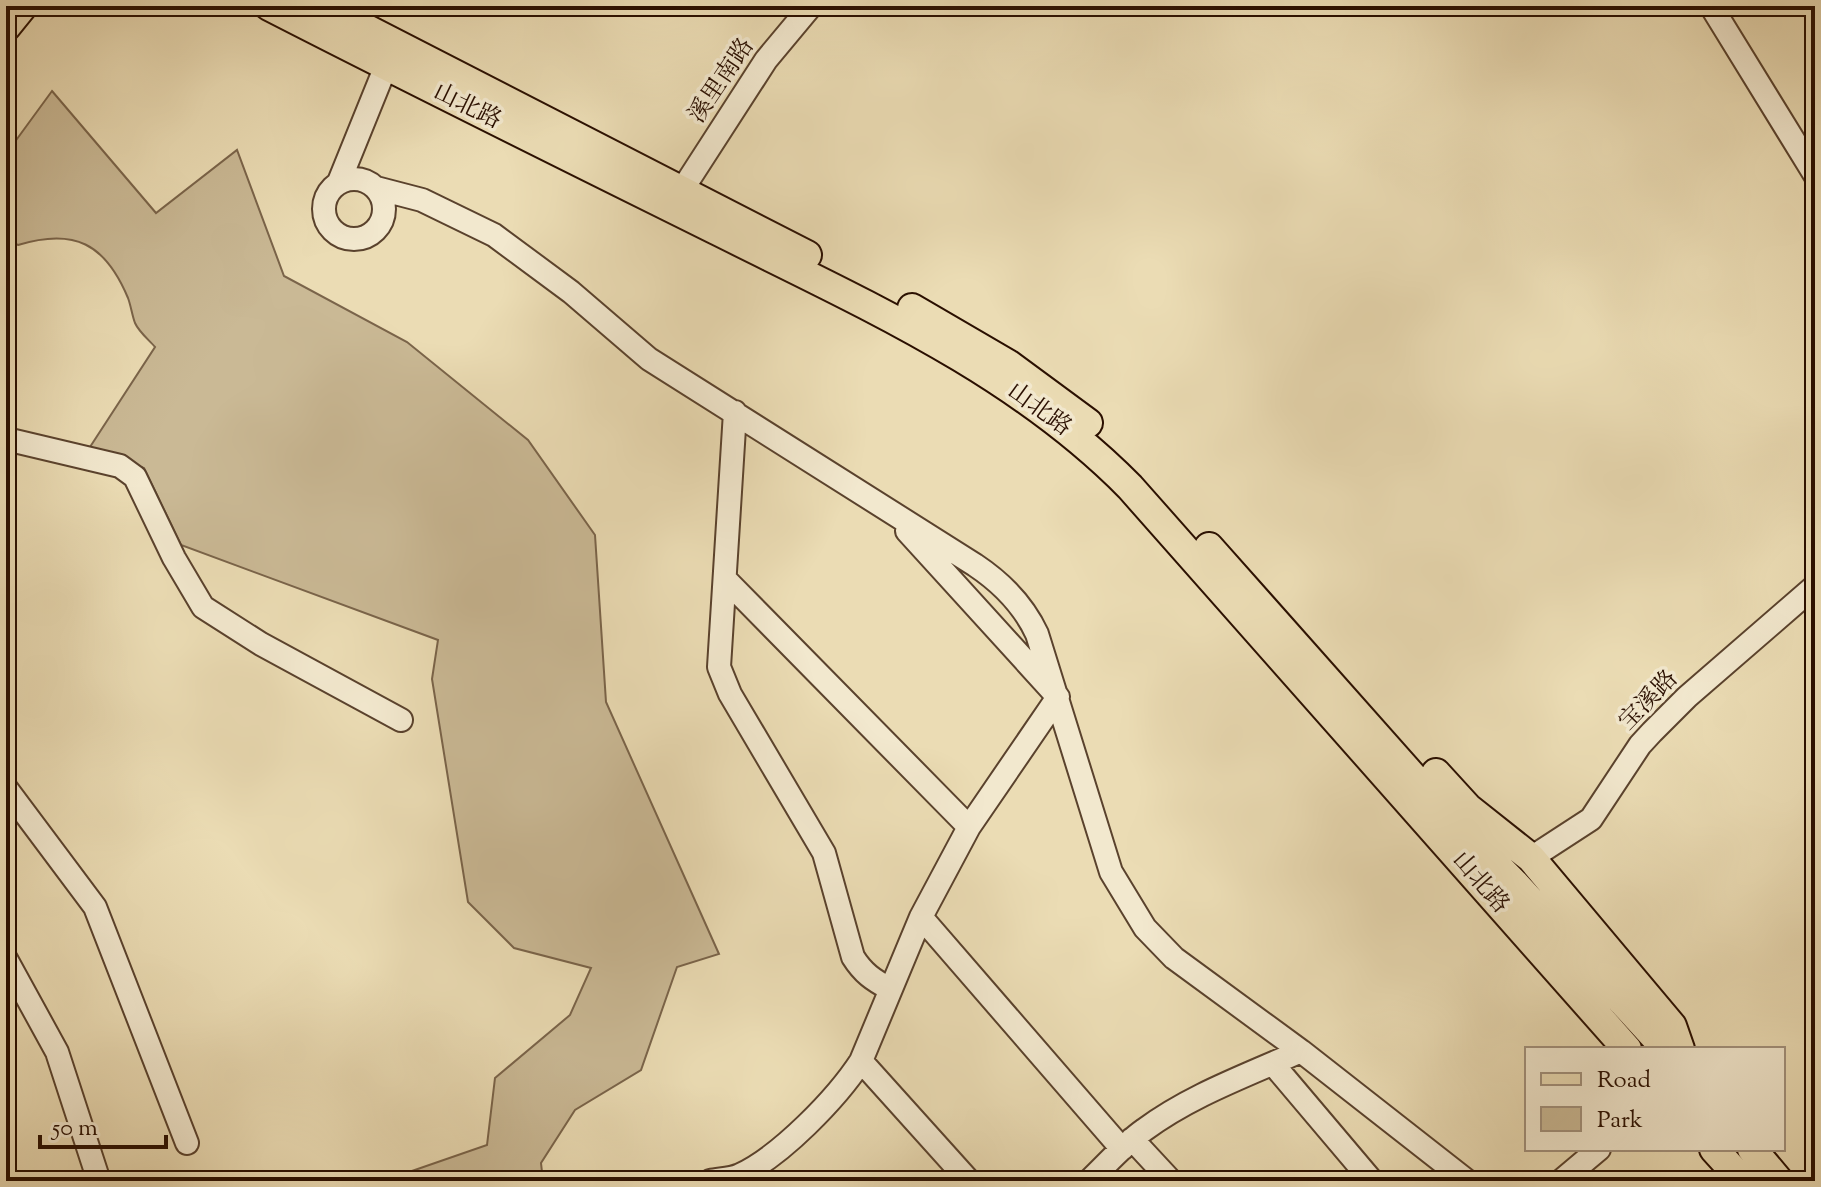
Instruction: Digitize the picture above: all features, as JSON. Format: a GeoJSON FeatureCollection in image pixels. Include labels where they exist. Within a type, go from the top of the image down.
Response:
{"type":"FeatureCollection","features":[{"type":"Feature","properties":{"kind":"main road"},"geometry":{"type":"LineString","coordinates":[[6,27],[23,6]]}},
{"type":"Feature","properties":{"kind":"main road","name":"山北路"},"geometry":{"type":"LineString","coordinates":[[269,6],[869,307],[996,379],[1067,430],[1130,487],[1625,1047]]}},
{"type":"Feature","properties":{"kind":"main road","name":"山北路"},"geometry":{"type":"LineString","coordinates":[[322,6],[950,328],[1055,396],[1133,464],[1446,814],[1514,883],[1664,1047]]}},
{"type":"Feature","properties":{"kind":"main road"},"geometry":{"type":"LineString","coordinates":[[1288,634],[1430,766],[1457,798],[1531,858],[1672,1026],[1679,1047]]}},
{"type":"Feature","properties":{"kind":"main road"},"geometry":{"type":"LineString","coordinates":[[1716,1151],[1743,1181]]}},
{"type":"Feature","properties":{"kind":"main road"},"geometry":{"type":"LineString","coordinates":[[1754,1151],[1779,1181]]}},
{"type":"Feature","properties":{"kind":"street","name":"溪里南路"},"geometry":{"type":"LineString","coordinates":[[682,190],[766,60],[811,6]]}},
{"type":"Feature","properties":{"kind":"street"},"geometry":{"type":"LineString","coordinates":[[1711,6],[1815,175]]}},
{"type":"Feature","properties":{"kind":"street"},"geometry":{"type":"LineString","coordinates":[[376,188],[384,206],[380,225],[364,237],[345,238],[329,226],[324,206],[332,188],[339,182],[386,66]]}},
{"type":"Feature","properties":{"kind":"street"},"geometry":{"type":"LineString","coordinates":[[339,182],[359,179],[376,188],[422,200],[494,235],[571,292],[649,359],[887,508],[975,565],[1008,591],[1030,618],[1058,697],[1108,862],[1138,917],[1174,958],[1301,1051],[1467,1181]]}},
{"type":"Feature","properties":{"kind":"street"},"geometry":{"type":"LineString","coordinates":[[735,412],[718,655],[723,679],[824,853],[853,957],[871,979],[890,989]]}},
{"type":"Feature","properties":{"kind":"street"},"geometry":{"type":"LineString","coordinates":[[6,439],[120,466],[135,477],[174,558],[203,607],[261,644],[401,720]]}},
{"type":"Feature","properties":{"kind":"street"},"geometry":{"type":"LineString","coordinates":[[887,508],[1058,697]]}},
{"type":"Feature","properties":{"kind":"street"},"geometry":{"type":"LineString","coordinates":[[725,579],[969,827]]}},
{"type":"Feature","properties":{"kind":"street","name":"宝溪路"},"geometry":{"type":"LineString","coordinates":[[1531,858],[1591,819],[1652,732],[1687,697],[1815,586]]}},
{"type":"Feature","properties":{"kind":"street"},"geometry":{"type":"LineString","coordinates":[[710,1181],[740,1179],[824,1108],[861,1061],[921,917],[969,827],[1058,697]]}},
{"type":"Feature","properties":{"kind":"street"},"geometry":{"type":"LineString","coordinates":[[6,788],[95,907],[187,1143]]}},
{"type":"Feature","properties":{"kind":"street"},"geometry":{"type":"LineString","coordinates":[[921,917],[1127,1144],[1171,1181]]}},
{"type":"Feature","properties":{"kind":"street"},"geometry":{"type":"LineString","coordinates":[[6,959],[57,1052],[99,1181]]}},
{"type":"Feature","properties":{"kind":"street"},"geometry":{"type":"LineString","coordinates":[[1089,1181],[1127,1144],[1190,1101],[1301,1051]]}},
{"type":"Feature","properties":{"kind":"street"},"geometry":{"type":"LineString","coordinates":[[861,1061],[969,1181]]}},
{"type":"Feature","properties":{"kind":"street"},"geometry":{"type":"LineString","coordinates":[[1273,1064],[1372,1181]]}},
{"type":"Feature","properties":{"kind":"street"},"geometry":{"type":"LineString","coordinates":[[1561,1181],[1597,1151]]}},
{"type":"Feature","properties":{"kind":"green space"},"geometry":{"type":"Polygon","coordinates":[[[52,91],[156,213],[237,150],[284,276],[407,342],[528,440],[595,535],[606,702],[719,954],[677,967],[641,1070],[575,1110],[541,1163],[543,1181],[383,1181],[487,1145],[495,1078],[570,1015],[591,968],[514,948],[468,902],[432,679],[438,640],[181,545],[144,468],[90,447],[155,347],[137,326],[119,279],[98,253],[85,244],[56,238],[18,245],[10,240],[6,243],[6,154],[52,91]]]}}]}
